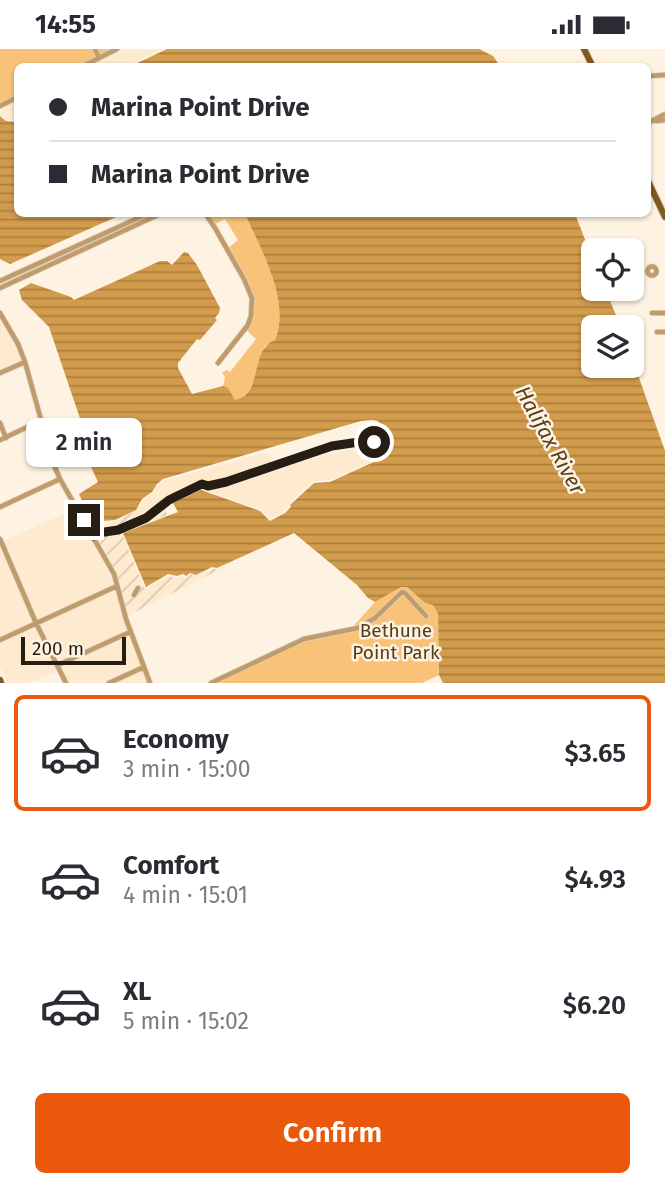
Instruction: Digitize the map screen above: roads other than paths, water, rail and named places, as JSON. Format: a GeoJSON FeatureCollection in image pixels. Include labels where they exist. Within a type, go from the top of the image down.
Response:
{"type":"FeatureCollection","features":[{"type":"Feature","properties":{"kind":"main road"},"geometry":{"type":"LineString","coordinates":[[651,188],[665,218]]}},
{"type":"Feature","properties":{"kind":"street"},"geometry":{"type":"LineString","coordinates":[[95,49],[99,58]]}},
{"type":"Feature","properties":{"kind":"street"},"geometry":{"type":"LineString","coordinates":[[89,63],[117,49]]}},
{"type":"Feature","properties":{"kind":"street"},"geometry":{"type":"LineString","coordinates":[[135,223],[143,217]]}},
{"type":"Feature","properties":{"kind":"street"},"geometry":{"type":"LineString","coordinates":[[0,288],[85,245],[151,217]]}},
{"type":"Feature","properties":{"kind":"street"},"geometry":{"type":"LineString","coordinates":[[205,217],[210,220]]}},
{"type":"Feature","properties":{"kind":"street"},"geometry":{"type":"LineString","coordinates":[[208,217],[249,289],[252,304],[248,325],[218,363]]}},
{"type":"Feature","properties":{"kind":"street"},"geometry":{"type":"LineString","coordinates":[[0,281],[43,265]]}},
{"type":"Feature","properties":{"kind":"street"},"geometry":{"type":"LineString","coordinates":[[657,271],[665,271]]}},
{"type":"Feature","properties":{"kind":"street"},"geometry":{"type":"LineString","coordinates":[[0,313],[25,362],[53,463],[114,574],[130,632],[150,683]]}},
{"type":"Feature","properties":{"kind":"street"},"geometry":{"type":"LineString","coordinates":[[652,313],[665,313]]}},
{"type":"Feature","properties":{"kind":"street"},"geometry":{"type":"LineString","coordinates":[[657,332],[665,332]]}},
{"type":"Feature","properties":{"kind":"street"},"geometry":{"type":"LineString","coordinates":[[0,373],[25,362]]}},
{"type":"Feature","properties":{"kind":"street"},"geometry":{"type":"LineString","coordinates":[[0,423],[3,439],[42,420]]}},
{"type":"Feature","properties":{"kind":"street"},"geometry":{"type":"LineString","coordinates":[[93,536],[118,530],[146,518],[169,500],[202,484],[208,486],[226,482],[332,446],[366,443]]}},
{"type":"Feature","properties":{"kind":"street"},"geometry":{"type":"LineString","coordinates":[[0,507],[60,479]]}},
{"type":"Feature","properties":{"kind":"street"},"geometry":{"type":"LineString","coordinates":[[0,539],[36,623],[66,683]]}},
{"type":"Feature","properties":{"kind":"street"},"geometry":{"type":"LineString","coordinates":[[0,641],[117,586]]}},
{"type":"Feature","properties":{"kind":"street"},"geometry":{"type":"LineString","coordinates":[[134,595],[138,588]]}},
{"type":"Feature","properties":{"kind":"street"},"geometry":{"type":"LineString","coordinates":[[211,683],[304,639],[358,628],[374,618],[402,592],[426,616]]}},
{"type":"Feature","properties":{"kind":"street"},"geometry":{"type":"LineString","coordinates":[[57,665],[130,632]]}},
{"type":"Feature","properties":{"kind":"street"},"geometry":{"type":"LineString","coordinates":[[109,683],[144,667]]}},
{"type":"Feature","properties":{"kind":"water"},"geometry":{"type":"Polygon","coordinates":[[[167,49],[479,49],[493,56],[498,63],[137,63],[167,49]]]}},
{"type":"Feature","properties":{"kind":"water"},"geometry":{"type":"Polygon","coordinates":[[[0,116],[6,121],[14,122],[14,217],[116,217],[10,264],[0,259],[0,116]]]}},
{"type":"Feature","properties":{"kind":"water","name":"Halifax River"},"geometry":{"type":"Polygon","coordinates":[[[246,217],[576,217],[584,238],[581,238],[581,301],[610,301],[616,315],[581,315],[581,378],[639,378],[665,451],[665,683],[443,683],[439,675],[438,613],[433,605],[425,603],[407,587],[401,587],[375,602],[294,533],[217,568],[212,567],[196,575],[168,574],[146,587],[123,533],[178,512],[173,503],[201,490],[260,511],[270,521],[285,513],[314,483],[330,482],[378,460],[383,440],[381,426],[378,421],[361,421],[163,479],[142,499],[136,510],[115,520],[91,520],[79,494],[98,482],[87,458],[87,439],[49,327],[22,300],[19,290],[31,283],[74,300],[160,261],[167,261],[172,265],[184,252],[188,253],[220,308],[215,318],[217,320],[200,340],[197,339],[178,363],[178,368],[192,394],[223,386],[228,388],[235,400],[250,389],[262,353],[267,345],[275,340],[279,309],[272,276],[246,217]]]}},
{"type":"Feature","properties":{"kind":"park label","name":"Bethune Point Park"},"geometry":{"type":"Point","coordinates":[396,641]}}]}
